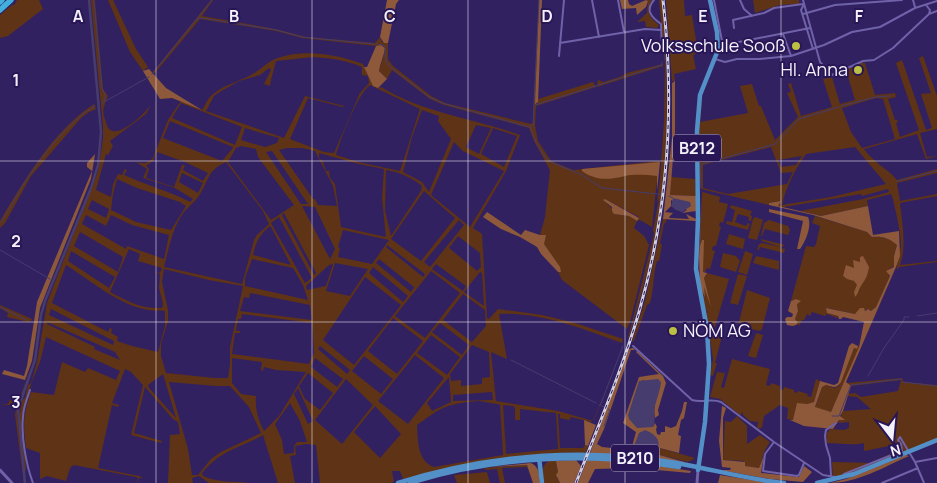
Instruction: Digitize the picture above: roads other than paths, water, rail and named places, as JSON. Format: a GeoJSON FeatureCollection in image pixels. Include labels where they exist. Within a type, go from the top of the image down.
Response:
{"type":"FeatureCollection","features":[{"type":"Feature","properties":{"kind":"highway"},"geometry":{"type":"LineString","coordinates":[[0,10],[11,0]]}},
{"type":"Feature","properties":{"kind":"main road","name":"B212"},"geometry":{"type":"LineString","coordinates":[[699,469],[709,372],[708,341],[696,268],[698,108],[704,83],[720,46],[710,0]]}},
{"type":"Feature","properties":{"kind":"main road"},"geometry":{"type":"LineString","coordinates":[[818,483],[848,476],[937,440]]}},
{"type":"Feature","properties":{"kind":"main road","name":"B210"},"geometry":{"type":"LineString","coordinates":[[398,483],[469,465],[539,458],[636,458],[688,464],[694,463],[698,459],[702,448]]}},
{"type":"Feature","properties":{"kind":"main road","name":"B210"},"geometry":{"type":"LineString","coordinates":[[410,483],[478,467],[539,458],[579,457]]}},
{"type":"Feature","properties":{"kind":"main road","name":"B210"},"geometry":{"type":"LineString","coordinates":[[595,457],[699,469]]}},
{"type":"Feature","properties":{"kind":"main road"},"geometry":{"type":"LineString","coordinates":[[539,458],[542,483]]}},
{"type":"Feature","properties":{"kind":"main road"},"geometry":{"type":"LineString","coordinates":[[540,466],[548,459]]}},
{"type":"Feature","properties":{"kind":"main road"},"geometry":{"type":"LineString","coordinates":[[528,460],[540,466]]}},
{"type":"Feature","properties":{"kind":"main road","name":"B210"},"geometry":{"type":"LineString","coordinates":[[674,463],[737,476],[784,483]]}},
{"type":"Feature","properties":{"kind":"street"},"geometry":{"type":"LineString","coordinates":[[559,56],[564,0]]}},
{"type":"Feature","properties":{"kind":"street"},"geometry":{"type":"LineString","coordinates":[[592,0],[599,37]]}},
{"type":"Feature","properties":{"kind":"street"},"geometry":{"type":"LineString","coordinates":[[618,0],[624,32]]}},
{"type":"Feature","properties":{"kind":"street"},"geometry":{"type":"LineString","coordinates":[[654,0],[650,7],[650,14],[651,17],[661,24],[662,52]]}},
{"type":"Feature","properties":{"kind":"street"},"geometry":{"type":"LineString","coordinates":[[714,0],[720,46],[810,28]]}},
{"type":"Feature","properties":{"kind":"street"},"geometry":{"type":"LineString","coordinates":[[740,0],[744,9],[752,16]]}},
{"type":"Feature","properties":{"kind":"street"},"geometry":{"type":"LineString","coordinates":[[803,0],[801,10],[810,28],[814,49]]}},
{"type":"Feature","properties":{"kind":"street"},"geometry":{"type":"LineString","coordinates":[[804,14],[841,4],[902,0]]}},
{"type":"Feature","properties":{"kind":"street"},"geometry":{"type":"LineString","coordinates":[[913,0],[916,8]]}},
{"type":"Feature","properties":{"kind":"street"},"geometry":{"type":"LineString","coordinates":[[715,59],[725,62],[737,59],[791,56],[814,49],[852,32],[880,26],[916,8],[937,2]]}},
{"type":"Feature","properties":{"kind":"street"},"geometry":{"type":"LineString","coordinates":[[734,28],[733,20],[774,8],[803,4]]}},
{"type":"Feature","properties":{"kind":"street"},"geometry":{"type":"LineString","coordinates":[[926,5],[930,10],[936,11]]}},
{"type":"Feature","properties":{"kind":"street"},"geometry":{"type":"LineString","coordinates":[[929,14],[930,10]]}},
{"type":"Feature","properties":{"kind":"street"},"geometry":{"type":"LineString","coordinates":[[804,14],[806,29],[814,49],[820,62],[831,75],[862,61],[874,60],[893,48],[929,14],[936,11]]}},
{"type":"Feature","properties":{"kind":"street"},"geometry":{"type":"LineString","coordinates":[[560,43],[645,29],[661,30]]}},
{"type":"Feature","properties":{"kind":"street"},"geometry":{"type":"LineString","coordinates":[[783,34],[791,56]]}},
{"type":"Feature","properties":{"kind":"street"},"geometry":{"type":"LineString","coordinates":[[633,346],[692,400],[722,402],[774,442],[823,476],[839,476],[902,451],[898,440],[900,436],[912,456],[924,483]]}},
{"type":"Feature","properties":{"kind":"street"},"geometry":{"type":"LineString","coordinates":[[30,390],[22,423],[27,462],[33,483]]}},
{"type":"Feature","properties":{"kind":"street"},"geometry":{"type":"LineString","coordinates":[[831,476],[830,458],[825,436],[826,430],[836,423]]}},
{"type":"Feature","properties":{"kind":"street"},"geometry":{"type":"LineString","coordinates":[[774,442],[765,454],[763,471],[797,476],[804,462]]}},
{"type":"Feature","properties":{"kind":"street"},"geometry":{"type":"LineString","coordinates":[[915,462],[937,458]]}},
{"type":"Feature","properties":{"kind":"street"},"geometry":{"type":"LineString","coordinates":[[882,483],[918,468]]}},
{"type":"Feature","properties":{"kind":"street"},"geometry":{"type":"LineString","coordinates":[[697,483],[699,469]]}},
{"type":"Feature","properties":{"kind":"street"},"geometry":{"type":"LineString","coordinates":[[0,470],[12,483]]}},
{"type":"Feature","properties":{"kind":"street"},"geometry":{"type":"LineString","coordinates":[[892,479],[894,483]]}},
{"type":"Feature","properties":{"kind":"waterway"},"geometry":{"type":"LineString","coordinates":[[25,483],[18,409],[35,360],[41,315],[45,301],[91,188],[98,165],[101,132],[89,0]]}},
{"type":"Feature","properties":{"kind":"waterway"},"geometry":{"type":"LineString","coordinates":[[94,0],[102,88],[105,101]]}},
{"type":"Feature","properties":{"kind":"waterway"},"geometry":{"type":"LineString","coordinates":[[152,74],[212,0]]}},
{"type":"Feature","properties":{"kind":"waterway"},"geometry":{"type":"LineString","coordinates":[[530,127],[533,124],[539,0]]}},
{"type":"Feature","properties":{"kind":"waterway"},"geometry":{"type":"LineString","coordinates":[[197,19],[201,18],[277,30],[302,37],[374,44]]}},
{"type":"Feature","properties":{"kind":"waterway"},"geometry":{"type":"LineString","coordinates":[[377,44],[385,47],[386,61],[389,66],[429,97],[442,103],[529,127]]}},
{"type":"Feature","properties":{"kind":"waterway"},"geometry":{"type":"LineString","coordinates":[[665,55],[665,60]]}},
{"type":"Feature","properties":{"kind":"waterway"},"geometry":{"type":"LineString","coordinates":[[535,105],[662,65],[662,62]]}},
{"type":"Feature","properties":{"kind":"waterway"},"geometry":{"type":"LineString","coordinates":[[102,103],[149,77]]}},
{"type":"Feature","properties":{"kind":"waterway"},"geometry":{"type":"LineString","coordinates":[[841,106],[876,97],[890,96]]}},
{"type":"Feature","properties":{"kind":"waterway"},"geometry":{"type":"LineString","coordinates":[[0,223],[40,160],[76,120],[95,106]]}},
{"type":"Feature","properties":{"kind":"waterway"},"geometry":{"type":"LineString","coordinates":[[701,188],[700,168],[702,164],[775,144],[799,119],[839,107]]}},
{"type":"Feature","properties":{"kind":"waterway"},"geometry":{"type":"LineString","coordinates":[[530,127],[537,145],[551,162],[582,175],[602,188],[657,194]]}},
{"type":"Feature","properties":{"kind":"waterway"},"geometry":{"type":"LineString","coordinates":[[897,181],[937,171]]}},
{"type":"Feature","properties":{"kind":"waterway"},"geometry":{"type":"LineString","coordinates":[[669,196],[673,198]]}},
{"type":"Feature","properties":{"kind":"waterway"},"geometry":{"type":"LineString","coordinates":[[0,250],[50,279]]}},
{"type":"Feature","properties":{"kind":"waterway"},"geometry":{"type":"LineString","coordinates":[[0,307],[26,320]]}},
{"type":"Feature","properties":{"kind":"waterway"},"geometry":{"type":"LineString","coordinates":[[917,316],[937,313]]}},
{"type":"Feature","properties":{"kind":"waterway"},"geometry":{"type":"LineString","coordinates":[[868,376],[884,348],[904,320],[904,317],[909,317]]}},
{"type":"Feature","properties":{"kind":"waterway"},"geometry":{"type":"LineString","coordinates":[[599,405],[623,346]]}},
{"type":"Feature","properties":{"kind":"waterway"},"geometry":{"type":"LineString","coordinates":[[511,360],[596,403]]}},
{"type":"Feature","properties":{"kind":"waterway"},"geometry":{"type":"LineString","coordinates":[[832,416],[839,416],[851,385],[902,379]]}},
{"type":"Feature","properties":{"kind":"waterway"},"geometry":{"type":"LineString","coordinates":[[903,382],[937,386]]}},
{"type":"Feature","properties":{"kind":"waterway"},"geometry":{"type":"LineString","coordinates":[[604,426],[610,410],[608,409]]}},
{"type":"Feature","properties":{"kind":"railway"},"geometry":{"type":"LineString","coordinates":[[576,483],[632,334],[649,274],[657,235],[663,197],[668,118],[667,39],[663,0]]}},
{"type":"Feature","properties":{"kind":"place","name":"Volksschule Sooß"},"geometry":{"type":"Point","coordinates":[796,46]}},
{"type":"Feature","properties":{"kind":"place","name":"Hl. Anna"},"geometry":{"type":"Point","coordinates":[858,70]}},
{"type":"Feature","properties":{"kind":"place","name":"NÖM AG"},"geometry":{"type":"Point","coordinates":[673,331]}}]}
